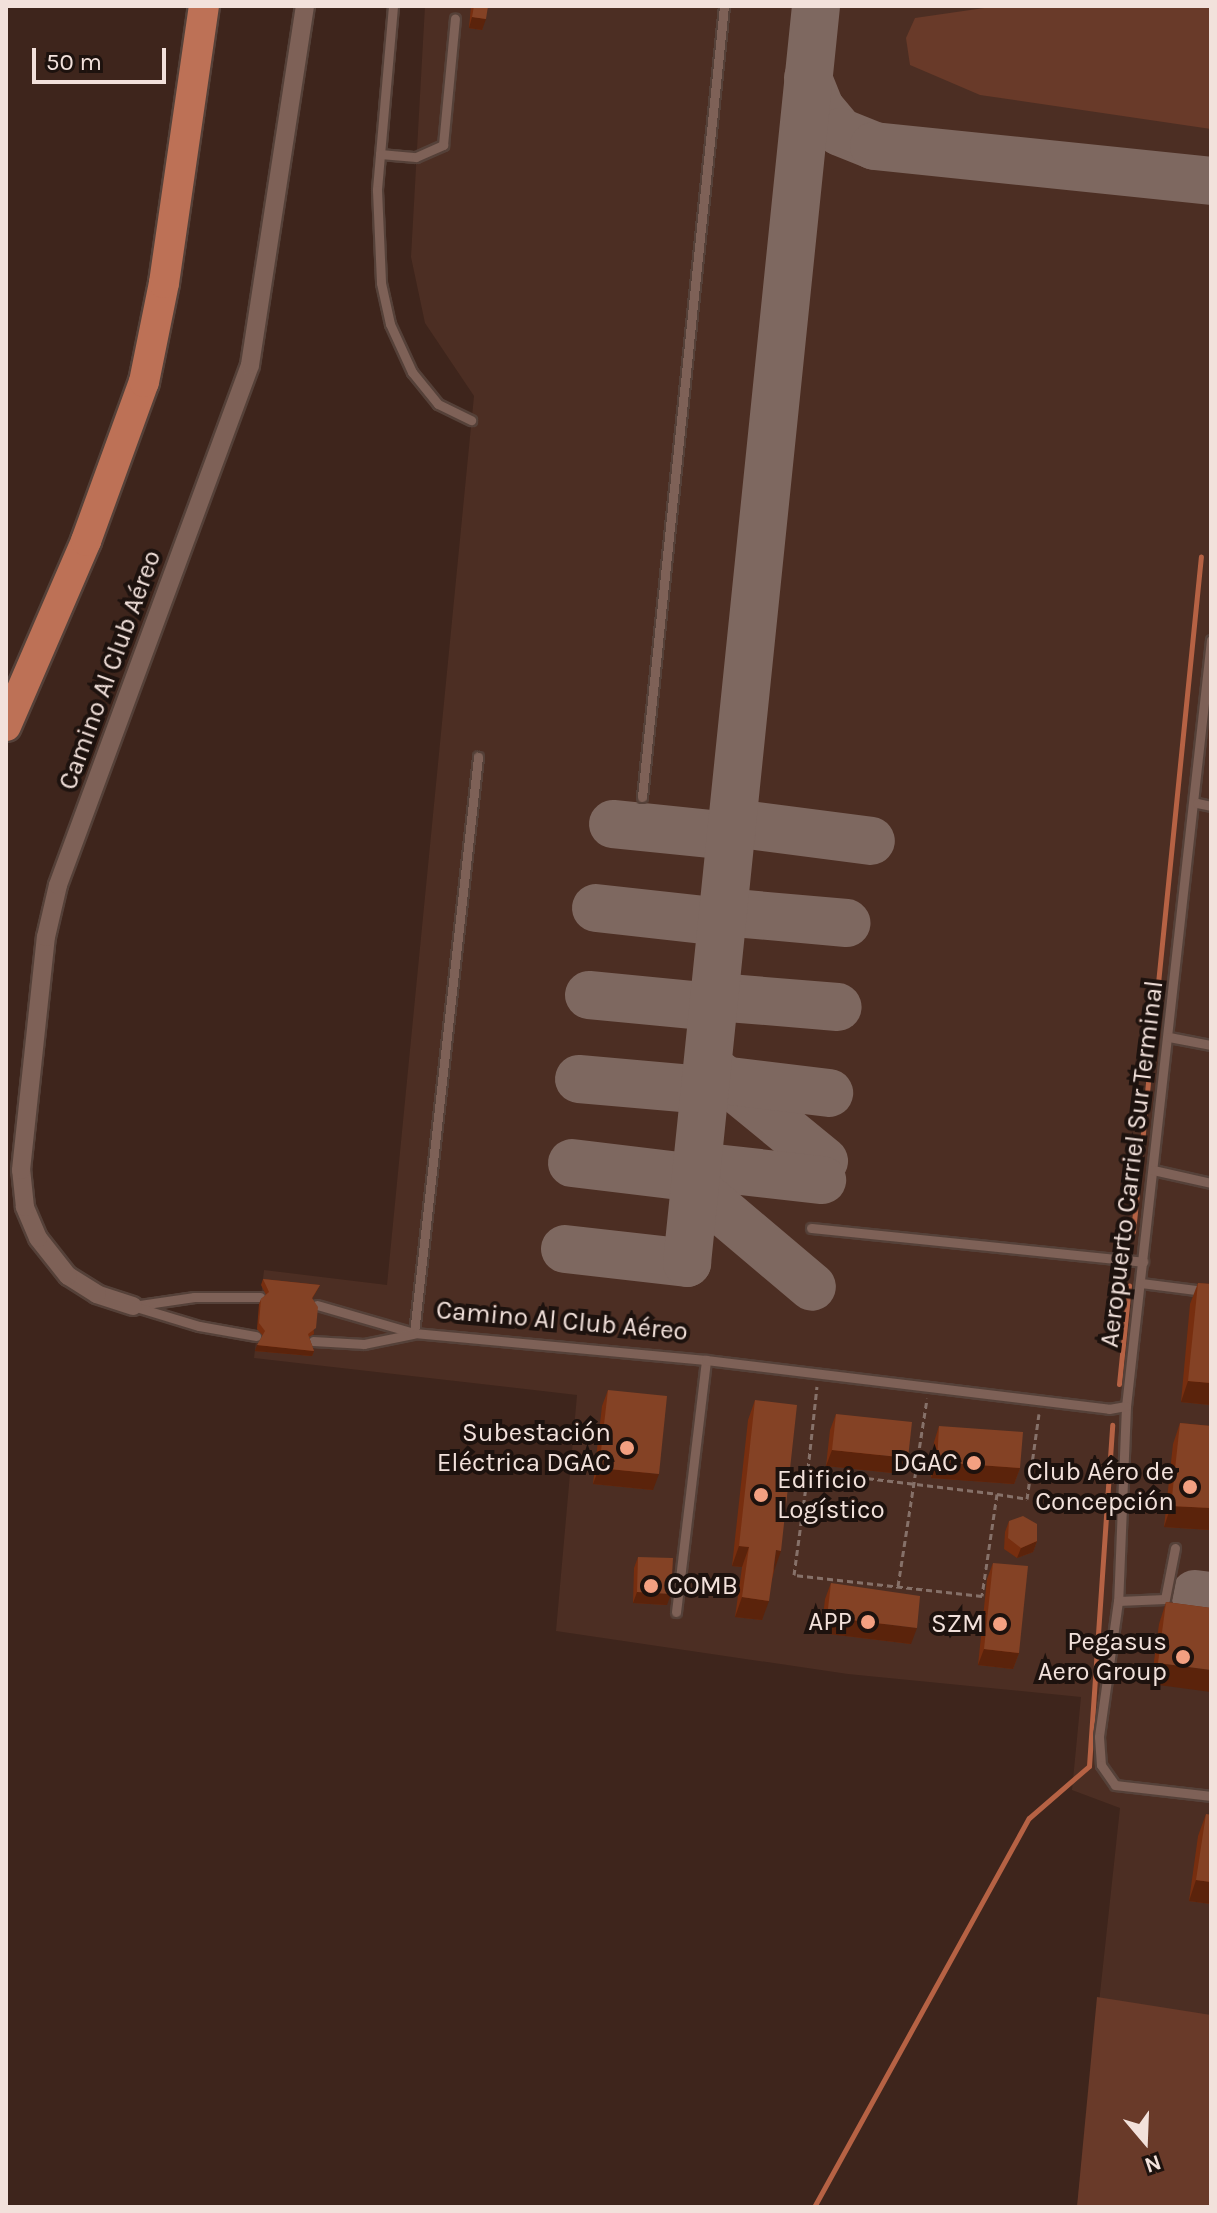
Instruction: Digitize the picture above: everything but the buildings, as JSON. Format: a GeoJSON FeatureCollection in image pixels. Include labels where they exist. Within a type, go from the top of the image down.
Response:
{"type":"FeatureCollection","features":[{"type":"Feature","properties":{"kind":"highway"},"geometry":{"type":"LineString","coordinates":[[6,726],[86,541],[144,382],[164,283],[204,6]]}},
{"type":"Feature","properties":{"kind":"street","name":"Camino Al Club Aéreo"},"geometry":{"type":"LineString","coordinates":[[133,1306],[97,1294],[68,1276],[38,1238],[25,1207],[21,1170],[46,937],[58,885],[250,365],[305,6]]}},
{"type":"Feature","properties":{"kind":"lane"},"geometry":{"type":"LineString","coordinates":[[393,6],[377,227],[390,324],[412,372],[438,404],[471,420]]}},
{"type":"Feature","properties":{"kind":"lane"},"geometry":{"type":"LineString","coordinates":[[642,797],[724,6]]}},
{"type":"Feature","properties":{"kind":"lane"},"geometry":{"type":"LineString","coordinates":[[380,154],[416,157],[443,145],[455,19]]}},
{"type":"Feature","properties":{"kind":"lane","name":"Aeropuerto Carriel Sur Terminal"},"geometry":{"type":"LineString","coordinates":[[1211,640],[1197,803],[1126,1406],[1118,1601],[1099,1737],[1107,1778],[1127,1788],[1211,1796]]}},
{"type":"Feature","properties":{"kind":"lane"},"geometry":{"type":"LineString","coordinates":[[414,1333],[478,757]]}},
{"type":"Feature","properties":{"kind":"lane"},"geometry":{"type":"LineString","coordinates":[[1197,803],[1211,806]]}},
{"type":"Feature","properties":{"kind":"lane"},"geometry":{"type":"LineString","coordinates":[[1169,1037],[1211,1045]]}},
{"type":"Feature","properties":{"kind":"lane"},"geometry":{"type":"LineString","coordinates":[[1153,1170],[1211,1183]]}},
{"type":"Feature","properties":{"kind":"lane"},"geometry":{"type":"LineString","coordinates":[[811,1228],[1143,1262]]}},
{"type":"Feature","properties":{"kind":"lane"},"geometry":{"type":"LineString","coordinates":[[1141,1283],[1211,1292]]}},
{"type":"Feature","properties":{"kind":"lane","name":"Camino Al Club Aéreo"},"geometry":{"type":"LineString","coordinates":[[133,1306],[194,1297],[260,1297]]}},
{"type":"Feature","properties":{"kind":"lane","name":"Camino Al Club Aéreo"},"geometry":{"type":"LineString","coordinates":[[317,1305],[414,1333],[706,1360],[1042,1398],[1109,1409],[1126,1406]]}},
{"type":"Feature","properties":{"kind":"lane","name":"Camino Al Club Aéreo"},"geometry":{"type":"LineString","coordinates":[[133,1306],[199,1326],[256,1336]]}},
{"type":"Feature","properties":{"kind":"lane","name":"Camino Al Club Aéreo"},"geometry":{"type":"LineString","coordinates":[[313,1341],[364,1344],[414,1333]]}},
{"type":"Feature","properties":{"kind":"lane"},"geometry":{"type":"LineString","coordinates":[[676,1612],[706,1360]]}},
{"type":"Feature","properties":{"kind":"lane"},"geometry":{"type":"LineString","coordinates":[[1118,1601],[1165,1599],[1175,1548]]}},
{"type":"Feature","properties":{"kind":"path"},"geometry":{"type":"LineString","coordinates":[[819,1374],[794,1575],[982,1596],[997,1494]]}},
{"type":"Feature","properties":{"kind":"path"},"geometry":{"type":"LineString","coordinates":[[898,1586],[929,1386]]}},
{"type":"Feature","properties":{"kind":"path"},"geometry":{"type":"LineString","coordinates":[[808,1471],[1027,1499],[1042,1398]]}},
{"type":"Feature","properties":{"kind":"shaded area"},"geometry":{"type":"Polygon","coordinates":[[[425,6],[1211,6],[1211,2207],[1077,2207],[1120,1808],[1072,1790],[1081,1697],[848,1674],[556,1631],[577,1395],[254,1358],[264,1270],[387,1285],[474,396],[425,323],[411,257],[425,6]]]}},
{"type":"Feature","properties":{"kind":"shaded area"},"geometry":{"type":"Polygon","coordinates":[[[998,6],[1211,6],[1211,129],[980,95],[910,65],[906,38],[915,18],[998,6]]]}},
{"type":"Feature","properties":{"kind":"shaded area"},"geometry":{"type":"Polygon","coordinates":[[[1097,1997],[1211,2015],[1211,2207],[1077,2207],[1097,1997]]]}},
{"type":"Feature","properties":{"kind":"waterway"},"geometry":{"type":"LineString","coordinates":[[1133,1232],[1201,556]]}},
{"type":"Feature","properties":{"kind":"waterway"},"geometry":{"type":"LineString","coordinates":[[1119,1384],[1129,1286]]}},
{"type":"Feature","properties":{"kind":"waterway"},"geometry":{"type":"LineString","coordinates":[[814,2207],[1029,1818],[1089,1766],[1112,1425]]}},
{"type":"Feature","properties":{"kind":"taxiway"},"geometry":{"type":"LineString","coordinates":[[565,1249],[687,1263],[816,6]]}},
{"type":"Feature","properties":{"kind":"taxiway"},"geometry":{"type":"LineString","coordinates":[[808,78],[820,108],[840,132],[874,146],[1211,181]]}},
{"type":"Feature","properties":{"kind":"taxiway"},"geometry":{"type":"LineString","coordinates":[[733,823],[871,841]]}},
{"type":"Feature","properties":{"kind":"taxiway"},"geometry":{"type":"LineString","coordinates":[[613,824],[731,836]]}},
{"type":"Feature","properties":{"kind":"taxiway"},"geometry":{"type":"LineString","coordinates":[[596,908],[723,922]]}},
{"type":"Feature","properties":{"kind":"taxiway"},"geometry":{"type":"LineString","coordinates":[[723,912],[847,923]]}},
{"type":"Feature","properties":{"kind":"taxiway"},"geometry":{"type":"LineString","coordinates":[[589,995],[714,1007]]}},
{"type":"Feature","properties":{"kind":"taxiway"},"geometry":{"type":"LineString","coordinates":[[716,997],[838,1007]]}},
{"type":"Feature","properties":{"kind":"taxiway"},"geometry":{"type":"LineString","coordinates":[[708,1066],[824,1161]]}},
{"type":"Feature","properties":{"kind":"taxiway"},"geometry":{"type":"LineString","coordinates":[[579,1079],[706,1090]]}},
{"type":"Feature","properties":{"kind":"taxiway"},"geometry":{"type":"LineString","coordinates":[[722,1080],[829,1093]]}},
{"type":"Feature","properties":{"kind":"taxiway"},"geometry":{"type":"LineString","coordinates":[[572,1163],[696,1178]]}},
{"type":"Feature","properties":{"kind":"taxiway"},"geometry":{"type":"LineString","coordinates":[[697,1166],[822,1180]]}},
{"type":"Feature","properties":{"kind":"taxiway"},"geometry":{"type":"LineString","coordinates":[[695,1188],[812,1287]]}},
{"type":"Feature","properties":{"kind":"taxiway"},"geometry":{"type":"LineString","coordinates":[[1195,1594],[1211,1596]]}},
{"type":"Feature","properties":{"kind":"place","name":"Subestación Eléctrica DGAC"},"geometry":{"type":"Point","coordinates":[627,1448]}},
{"type":"Feature","properties":{"kind":"place","name":"DGAC"},"geometry":{"type":"Point","coordinates":[974,1463]}},
{"type":"Feature","properties":{"kind":"place","name":"Club Aéro de Concepción"},"geometry":{"type":"Point","coordinates":[1190,1487]}},
{"type":"Feature","properties":{"kind":"place","name":"Edificio Logístico"},"geometry":{"type":"Point","coordinates":[761,1495]}},
{"type":"Feature","properties":{"kind":"place","name":"COMB"},"geometry":{"type":"Point","coordinates":[651,1586]}},
{"type":"Feature","properties":{"kind":"place","name":"APP"},"geometry":{"type":"Point","coordinates":[868,1622]}},
{"type":"Feature","properties":{"kind":"place","name":"SZM"},"geometry":{"type":"Point","coordinates":[1000,1624]}},
{"type":"Feature","properties":{"kind":"place","name":"Pegasus Aero Group"},"geometry":{"type":"Point","coordinates":[1183,1657]}}]}
